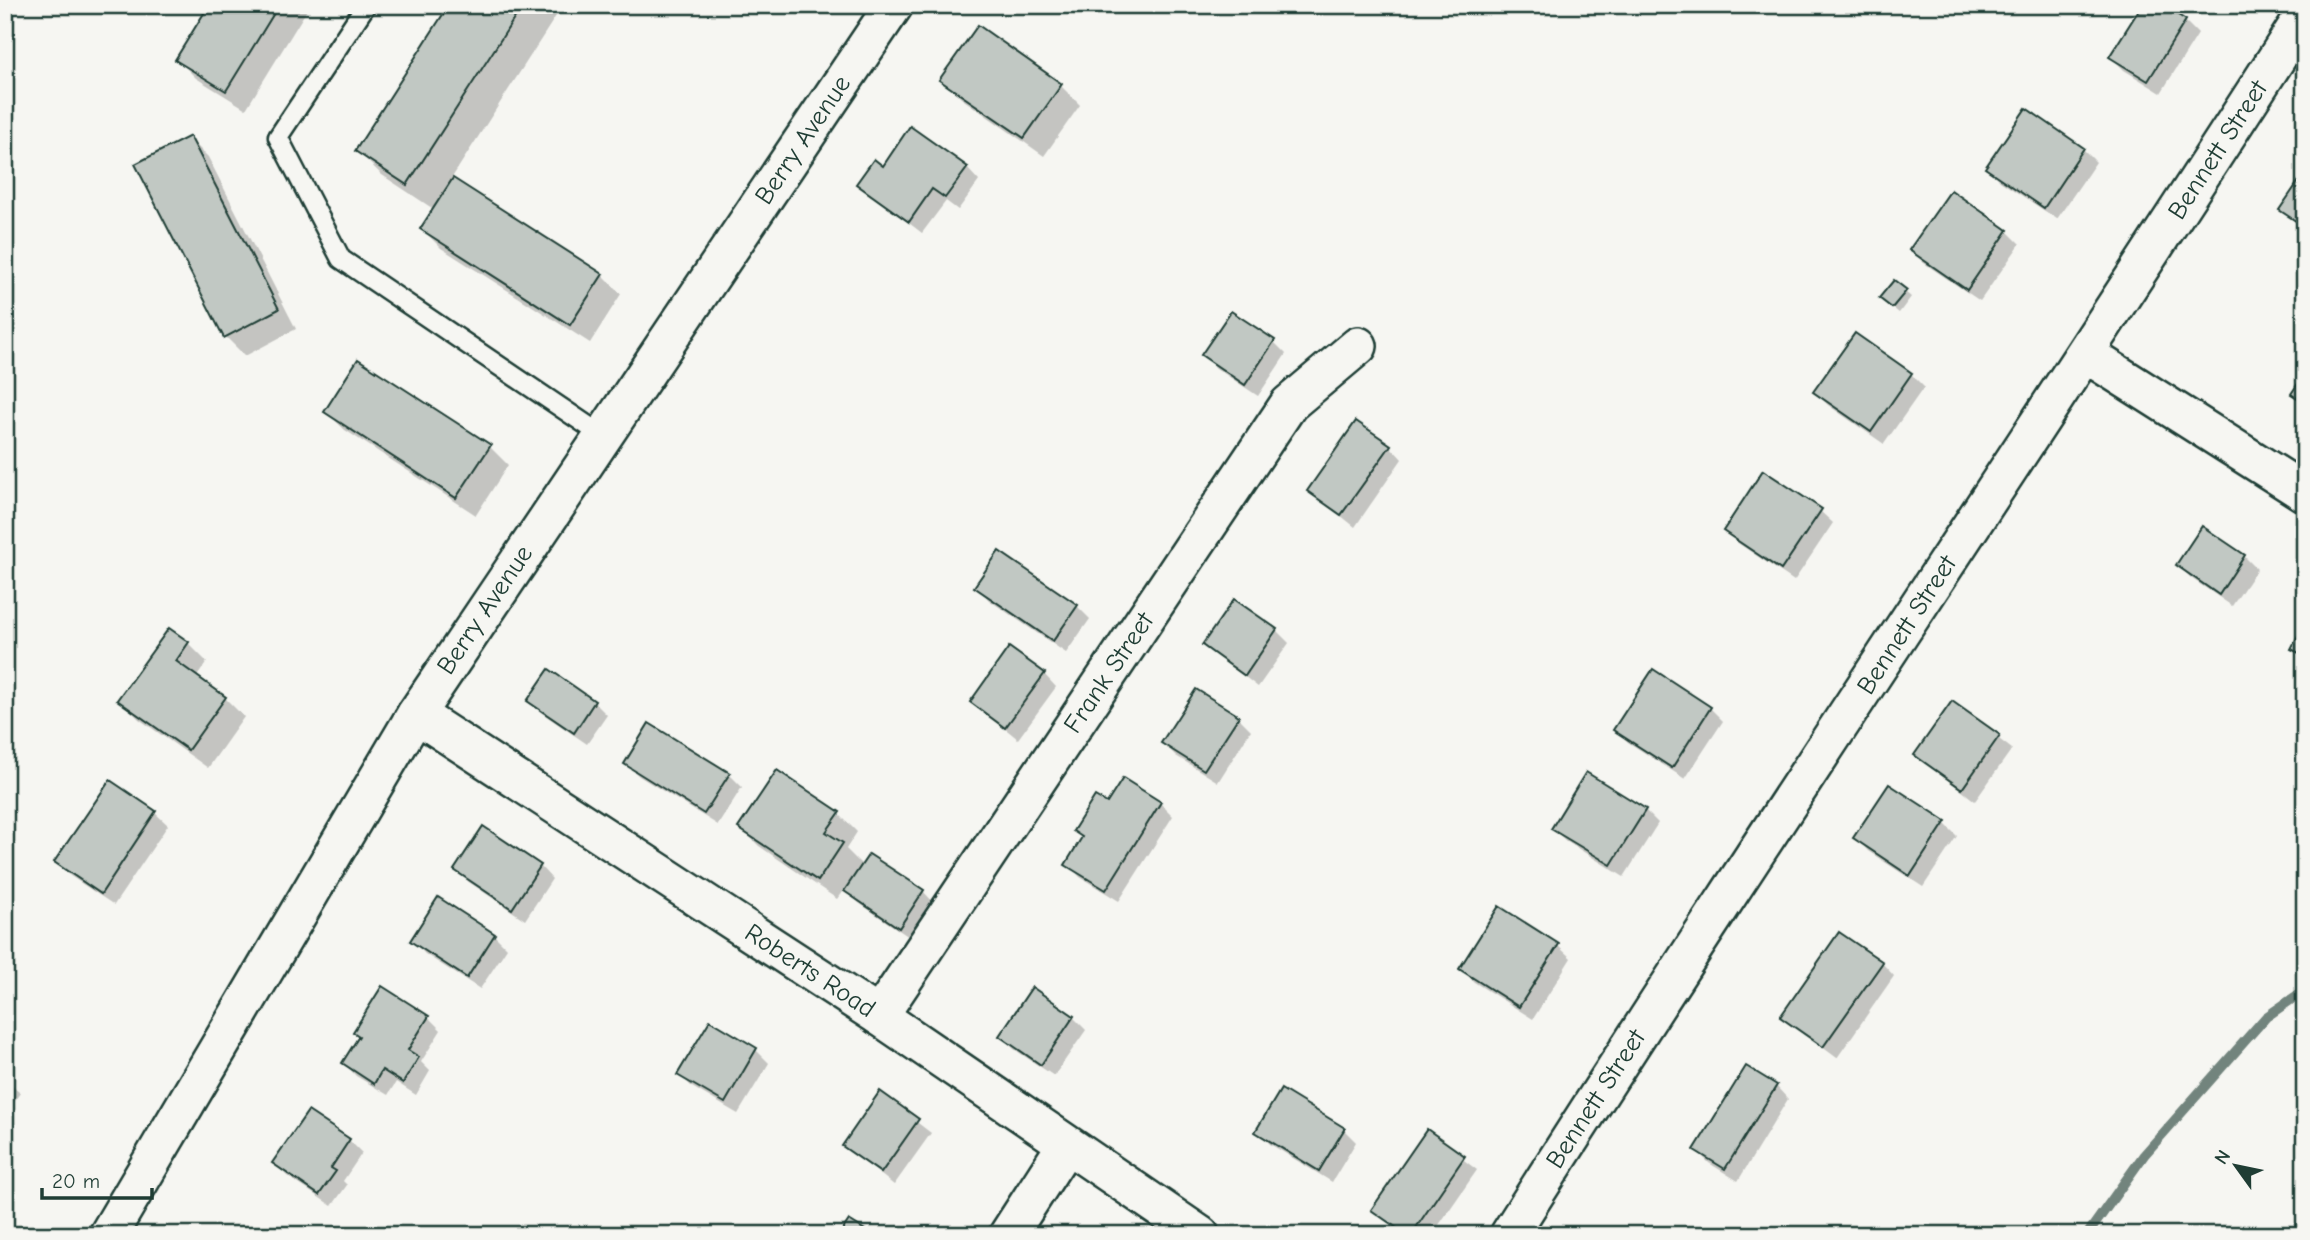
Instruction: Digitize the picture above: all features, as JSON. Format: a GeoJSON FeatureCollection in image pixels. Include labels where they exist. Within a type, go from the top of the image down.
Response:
{"type":"FeatureCollection","features":[{"type":"Feature","properties":{"kind":"street","name":"Berry Avenue"},"geometry":{"type":"LineString","coordinates":[[108,1235],[415,714],[894,5]]}},
{"type":"Feature","properties":{"kind":"street","name":"Bennett Street"},"geometry":{"type":"LineString","coordinates":[[1509,1235],[1604,1085],[2086,354],[2305,14]]}},
{"type":"Feature","properties":{"kind":"street","name":"Frank Street"},"geometry":{"type":"LineString","coordinates":[[879,1016],[1289,404],[1358,346]]}},
{"type":"Feature","properties":{"kind":"street"},"geometry":{"type":"LineString","coordinates":[[2086,354],[2305,493]]}},
{"type":"Feature","properties":{"kind":"street","name":"Roberts Road"},"geometry":{"type":"LineString","coordinates":[[415,714],[879,1016],[1200,1235]]}},
{"type":"Feature","properties":{"kind":"street"},"geometry":{"type":"LineString","coordinates":[[1008,1235],[1066,1145]]}},
{"type":"Feature","properties":{"kind":"lane"},"geometry":{"type":"LineString","coordinates":[[366,5],[278,137],[341,259],[603,436]]}},
{"type":"Feature","properties":{"kind":"building"},"geometry":{"type":"Polygon","coordinates":[[[209,5],[279,5],[226,91],[175,60],[209,5]]]}},
{"type":"Feature","properties":{"kind":"building"},"geometry":{"type":"Polygon","coordinates":[[[449,5],[523,5],[407,185],[355,151],[449,5]]]}},
{"type":"Feature","properties":{"kind":"building"},"geometry":{"type":"Polygon","coordinates":[[[2142,5],[2162,5],[2186,20],[2148,81],[2109,57],[2142,5]]]}},
{"type":"Feature","properties":{"kind":"building"},"geometry":{"type":"Polygon","coordinates":[[[978,25],[1062,84],[1024,138],[939,80],[978,25]]]}},
{"type":"Feature","properties":{"kind":"building"},"geometry":{"type":"Polygon","coordinates":[[[2026,108],[2084,148],[2044,208],[1985,168],[2026,108]]]}},
{"type":"Feature","properties":{"kind":"building"},"geometry":{"type":"Polygon","coordinates":[[[910,126],[968,167],[945,198],[932,189],[909,222],[856,184],[874,159],[883,166],[910,126]]]}},
{"type":"Feature","properties":{"kind":"building"},"geometry":{"type":"Polygon","coordinates":[[[190,136],[279,309],[224,338],[135,164],[190,136]]]}},
{"type":"Feature","properties":{"kind":"building"},"geometry":{"type":"Polygon","coordinates":[[[2305,172],[2305,227],[2279,210],[2305,172]]]}},
{"type":"Feature","properties":{"kind":"building"},"geometry":{"type":"Polygon","coordinates":[[[453,178],[603,274],[570,325],[420,229],[453,178]]]}},
{"type":"Feature","properties":{"kind":"building"},"geometry":{"type":"Polygon","coordinates":[[[1951,190],[2008,230],[1967,290],[1909,250],[1951,190]]]}},
{"type":"Feature","properties":{"kind":"building"},"geometry":{"type":"Polygon","coordinates":[[[1894,280],[1907,290],[1892,308],[1879,298],[1894,280]]]}},
{"type":"Feature","properties":{"kind":"building"},"geometry":{"type":"Polygon","coordinates":[[[1231,311],[1275,340],[1245,385],[1201,355],[1231,311]]]}},
{"type":"Feature","properties":{"kind":"building"},"geometry":{"type":"Polygon","coordinates":[[[1855,333],[1912,373],[1871,432],[1813,392],[1855,333]]]}},
{"type":"Feature","properties":{"kind":"building"},"geometry":{"type":"Polygon","coordinates":[[[358,359],[491,445],[456,498],[324,412],[358,359]]]}},
{"type":"Feature","properties":{"kind":"building"},"geometry":{"type":"Polygon","coordinates":[[[2305,373],[2305,403],[2291,394],[2305,373]]]}},
{"type":"Feature","properties":{"kind":"building"},"geometry":{"type":"Polygon","coordinates":[[[1356,421],[1391,445],[1341,515],[1307,491],[1356,421]]]}},
{"type":"Feature","properties":{"kind":"building"},"geometry":{"type":"Polygon","coordinates":[[[1763,470],[1822,509],[1781,570],[1723,531],[1763,470]]]}},
{"type":"Feature","properties":{"kind":"building"},"geometry":{"type":"Polygon","coordinates":[[[2202,526],[2245,555],[2219,595],[2176,565],[2202,526]]]}},
{"type":"Feature","properties":{"kind":"building"},"geometry":{"type":"Polygon","coordinates":[[[999,551],[1078,605],[1053,641],[974,587],[999,551]]]}},
{"type":"Feature","properties":{"kind":"building"},"geometry":{"type":"Polygon","coordinates":[[[1234,599],[1277,629],[1245,676],[1202,645],[1234,599]]]}},
{"type":"Feature","properties":{"kind":"building"},"geometry":{"type":"Polygon","coordinates":[[[2305,622],[2305,656],[2291,649],[2305,622]]]}},
{"type":"Feature","properties":{"kind":"building"},"geometry":{"type":"Polygon","coordinates":[[[169,628],[189,642],[176,661],[226,697],[188,750],[117,700],[169,628]]]}},
{"type":"Feature","properties":{"kind":"building"},"geometry":{"type":"Polygon","coordinates":[[[1009,647],[1045,673],[1005,728],[970,702],[1009,647]]]}},
{"type":"Feature","properties":{"kind":"building"},"geometry":{"type":"Polygon","coordinates":[[[549,669],[595,701],[574,733],[527,701],[549,669]]]}},
{"type":"Feature","properties":{"kind":"building"},"geometry":{"type":"Polygon","coordinates":[[[1653,669],[1711,707],[1672,768],[1613,730],[1653,669]]]}},
{"type":"Feature","properties":{"kind":"building"},"geometry":{"type":"Polygon","coordinates":[[[1196,689],[1239,716],[1204,770],[1161,743],[1196,689]]]}},
{"type":"Feature","properties":{"kind":"building"},"geometry":{"type":"Polygon","coordinates":[[[1952,701],[2000,735],[1962,789],[1914,755],[1952,701]]]}},
{"type":"Feature","properties":{"kind":"building"},"geometry":{"type":"Polygon","coordinates":[[[649,723],[730,773],[704,814],[624,764],[649,723]]]}},
{"type":"Feature","properties":{"kind":"building"},"geometry":{"type":"Polygon","coordinates":[[[777,770],[840,812],[826,832],[843,843],[818,881],[738,828],[777,770]]]}},
{"type":"Feature","properties":{"kind":"building"},"geometry":{"type":"Polygon","coordinates":[[[1586,772],[1646,809],[1611,865],[1551,829],[1586,772]]]}},
{"type":"Feature","properties":{"kind":"building"},"geometry":{"type":"Polygon","coordinates":[[[1123,778],[1161,802],[1106,890],[1065,865],[1082,837],[1073,831],[1095,796],[1107,803],[1123,778]]]}},
{"type":"Feature","properties":{"kind":"building"},"geometry":{"type":"Polygon","coordinates":[[[110,780],[156,811],[101,894],[54,862],[110,780]]]}},
{"type":"Feature","properties":{"kind":"building"},"geometry":{"type":"Polygon","coordinates":[[[1889,784],[1946,821],[1910,876],[1853,838],[1889,784]]]}},
{"type":"Feature","properties":{"kind":"building"},"geometry":{"type":"Polygon","coordinates":[[[483,826],[541,865],[512,909],[454,870],[483,826]]]}},
{"type":"Feature","properties":{"kind":"building"},"geometry":{"type":"Polygon","coordinates":[[[869,854],[924,890],[899,928],[844,891],[869,854]]]}},
{"type":"Feature","properties":{"kind":"building"},"geometry":{"type":"Polygon","coordinates":[[[438,897],[495,934],[467,978],[410,941],[438,897]]]}},
{"type":"Feature","properties":{"kind":"building"},"geometry":{"type":"Polygon","coordinates":[[[1499,906],[1559,944],[1519,1007],[1459,969],[1499,906]]]}},
{"type":"Feature","properties":{"kind":"building"},"geometry":{"type":"Polygon","coordinates":[[[1839,932],[1883,962],[1823,1047],[1780,1017],[1839,932]]]}},
{"type":"Feature","properties":{"kind":"building"},"geometry":{"type":"Polygon","coordinates":[[[382,986],[429,1016],[408,1050],[419,1057],[403,1083],[382,1070],[374,1084],[342,1063],[359,1036],[353,1032],[382,986]]]}},
{"type":"Feature","properties":{"kind":"building"},"geometry":{"type":"Polygon","coordinates":[[[1032,987],[1074,1016],[1041,1065],[999,1036],[1032,987]]]}},
{"type":"Feature","properties":{"kind":"building"},"geometry":{"type":"Polygon","coordinates":[[[710,1020],[757,1048],[725,1103],[677,1075],[710,1020]]]}},
{"type":"Feature","properties":{"kind":"building"},"geometry":{"type":"Polygon","coordinates":[[[1746,1066],[1777,1085],[1725,1169],[1694,1150],[1746,1066]]]}},
{"type":"Feature","properties":{"kind":"building"},"geometry":{"type":"Polygon","coordinates":[[[1281,1089],[1345,1128],[1319,1171],[1255,1132],[1281,1089]]]}},
{"type":"Feature","properties":{"kind":"building"},"geometry":{"type":"Polygon","coordinates":[[[880,1091],[919,1119],[881,1173],[842,1146],[880,1091]]]}},
{"type":"Feature","properties":{"kind":"building"},"geometry":{"type":"Polygon","coordinates":[[[308,1111],[350,1139],[331,1168],[336,1171],[319,1195],[272,1163],[308,1111]]]}},
{"type":"Feature","properties":{"kind":"building"},"geometry":{"type":"Polygon","coordinates":[[[1427,1129],[1465,1156],[1411,1235],[1407,1235],[1371,1210],[1427,1129]]]}},
{"type":"Feature","properties":{"kind":"building"},"geometry":{"type":"Polygon","coordinates":[[[849,1220],[873,1235],[839,1235],[849,1220]]]}},
{"type":"Feature","properties":{"kind":"waterway"},"geometry":{"type":"LineString","coordinates":[[2087,1235],[2144,1155],[2266,1017],[2305,990]]}}]}
